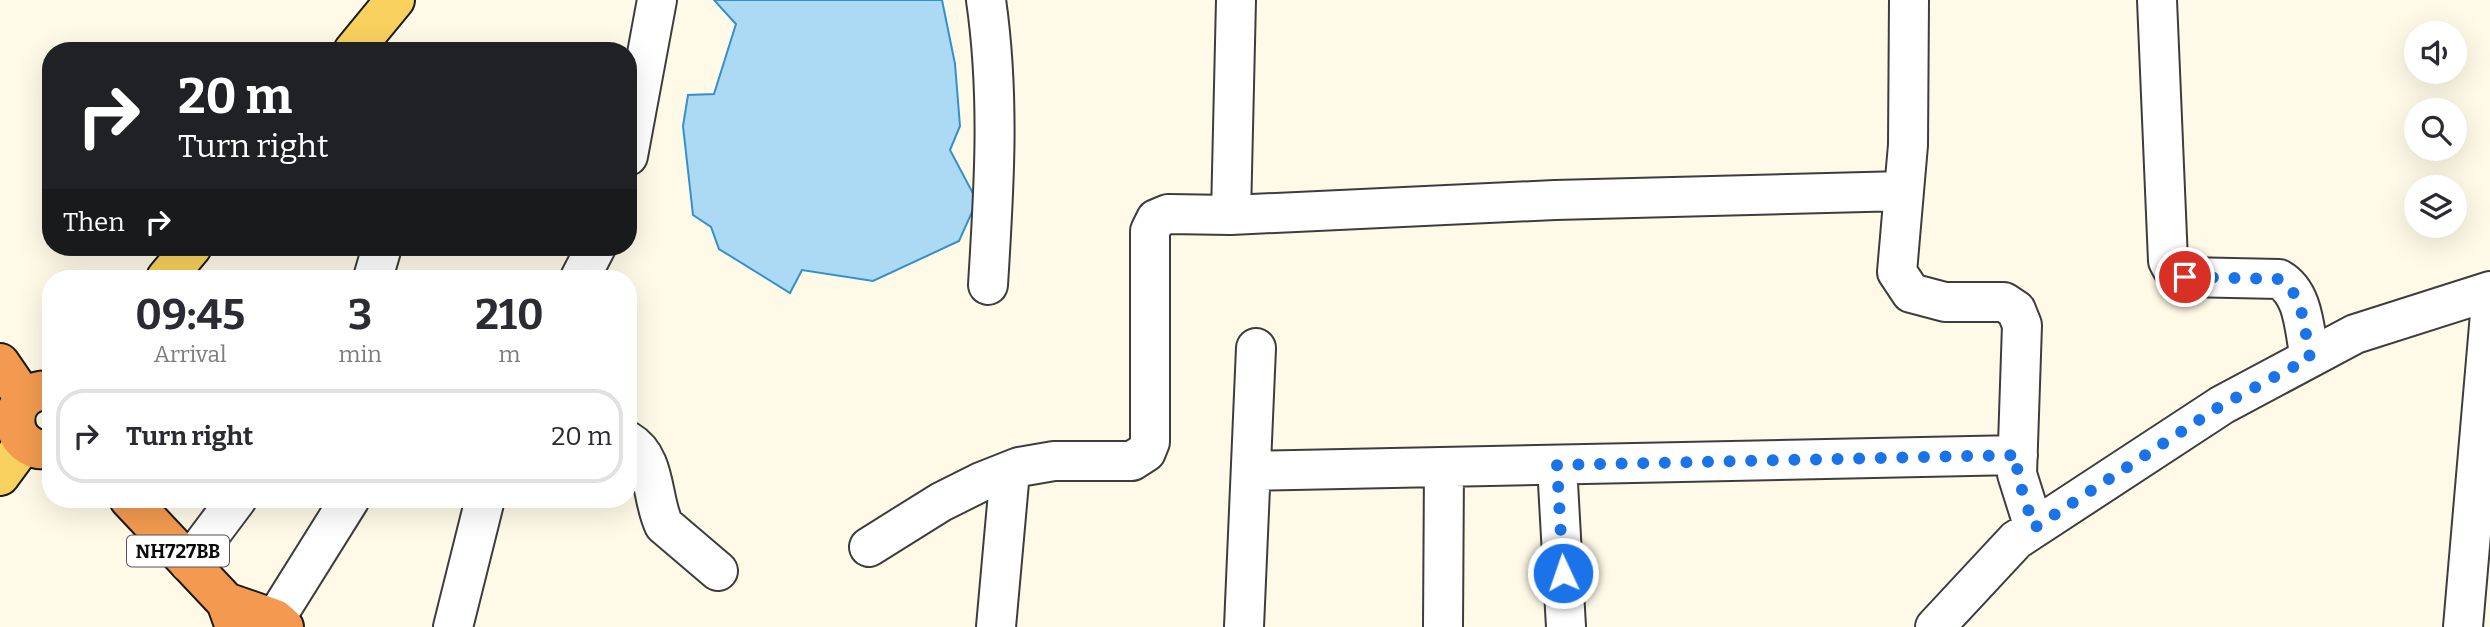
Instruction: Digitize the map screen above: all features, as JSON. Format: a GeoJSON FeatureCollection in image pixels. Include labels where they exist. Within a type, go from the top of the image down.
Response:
{"type":"FeatureCollection","features":[{"type":"Feature","properties":{"kind":"highway"},"geometry":{"type":"LineString","coordinates":[[0,363],[38,394],[15,414],[15,424],[38,446]]}},
{"type":"Feature","properties":{"kind":"highway","name":"NH727BB"},"geometry":{"type":"LineString","coordinates":[[137,508],[189,563],[230,615],[279,623]]}},
{"type":"Feature","properties":{"kind":"main road"},"geometry":{"type":"LineString","coordinates":[[360,42],[395,0]]}},
{"type":"Feature","properties":{"kind":"main road"},"geometry":{"type":"LineString","coordinates":[[173,270],[184,256]]}},
{"type":"Feature","properties":{"kind":"main road"},"geometry":{"type":"LineString","coordinates":[[0,476],[38,446]]}},
{"type":"Feature","properties":{"kind":"street"},"geometry":{"type":"LineString","coordinates":[[637,108],[657,0]]}},
{"type":"Feature","properties":{"kind":"street"},"geometry":{"type":"LineString","coordinates":[[986,0],[996,122],[988,285]]}},
{"type":"Feature","properties":{"kind":"street"},"geometry":{"type":"LineString","coordinates":[[1231,215],[1236,0]]}},
{"type":"Feature","properties":{"kind":"street"},"geometry":{"type":"LineString","coordinates":[[1909,0],[1908,145],[1897,272],[1911,293],[1945,302],[2004,302],[2016,310],[2022,325],[2017,474],[2034,528]]}},
{"type":"Feature","properties":{"kind":"street"},"geometry":{"type":"LineString","coordinates":[[2157,0],[2168,261],[2174,272],[2185,277],[2279,279],[2291,286],[2298,297],[2310,358]]}},
{"type":"Feature","properties":{"kind":"street"},"geometry":{"type":"LineString","coordinates":[[869,547],[941,502],[1010,471],[1054,461],[1132,461],[1146,452],[1150,442],[1150,231],[1156,219],[1168,214],[1231,215],[1555,200],[1904,191]]}},
{"type":"Feature","properties":{"kind":"street"},"geometry":{"type":"LineString","coordinates":[[1935,627],[2016,540],[2222,405],[2355,334],[2490,291]]}},
{"type":"Feature","properties":{"kind":"street"},"geometry":{"type":"LineString","coordinates":[[2463,627],[2490,314]]}},
{"type":"Feature","properties":{"kind":"street"},"geometry":{"type":"LineString","coordinates":[[1244,627],[1256,348]]}},
{"type":"Feature","properties":{"kind":"street"},"geometry":{"type":"LineString","coordinates":[[637,449],[648,464],[659,515],[664,525],[718,571]]}},
{"type":"Feature","properties":{"kind":"street"},"geometry":{"type":"LineString","coordinates":[[1251,471],[2018,455]]}},
{"type":"Feature","properties":{"kind":"street"},"geometry":{"type":"LineString","coordinates":[[1557,465],[1566,627]]}},
{"type":"Feature","properties":{"kind":"street"},"geometry":{"type":"LineString","coordinates":[[1443,627],[1444,467]]}},
{"type":"Feature","properties":{"kind":"street"},"geometry":{"type":"LineString","coordinates":[[996,627],[1010,471]]}},
{"type":"Feature","properties":{"kind":"street"},"geometry":{"type":"LineString","coordinates":[[189,563],[230,508]]}},
{"type":"Feature","properties":{"kind":"street"},"geometry":{"type":"LineString","coordinates":[[279,623],[345,508]]}},
{"type":"Feature","properties":{"kind":"street"},"geometry":{"type":"LineString","coordinates":[[453,627],[483,508]]}},
{"type":"Feature","properties":{"kind":"water"},"geometry":{"type":"Polygon","coordinates":[[[714,0],[942,0],[955,64],[960,126],[950,150],[977,201],[959,241],[873,281],[802,270],[790,293],[719,249],[711,227],[693,215],[683,126],[688,95],[714,94],[736,24],[714,0]]]}},
{"type":"Feature","properties":{"kind":"route"},"geometry":{"type":"LineString","coordinates":[[1563,573],[1557,465],[2018,455],[2017,474],[2034,528],[2222,405],[2310,358],[2298,297],[2291,286],[2279,279],[2185,277]]}}]}
